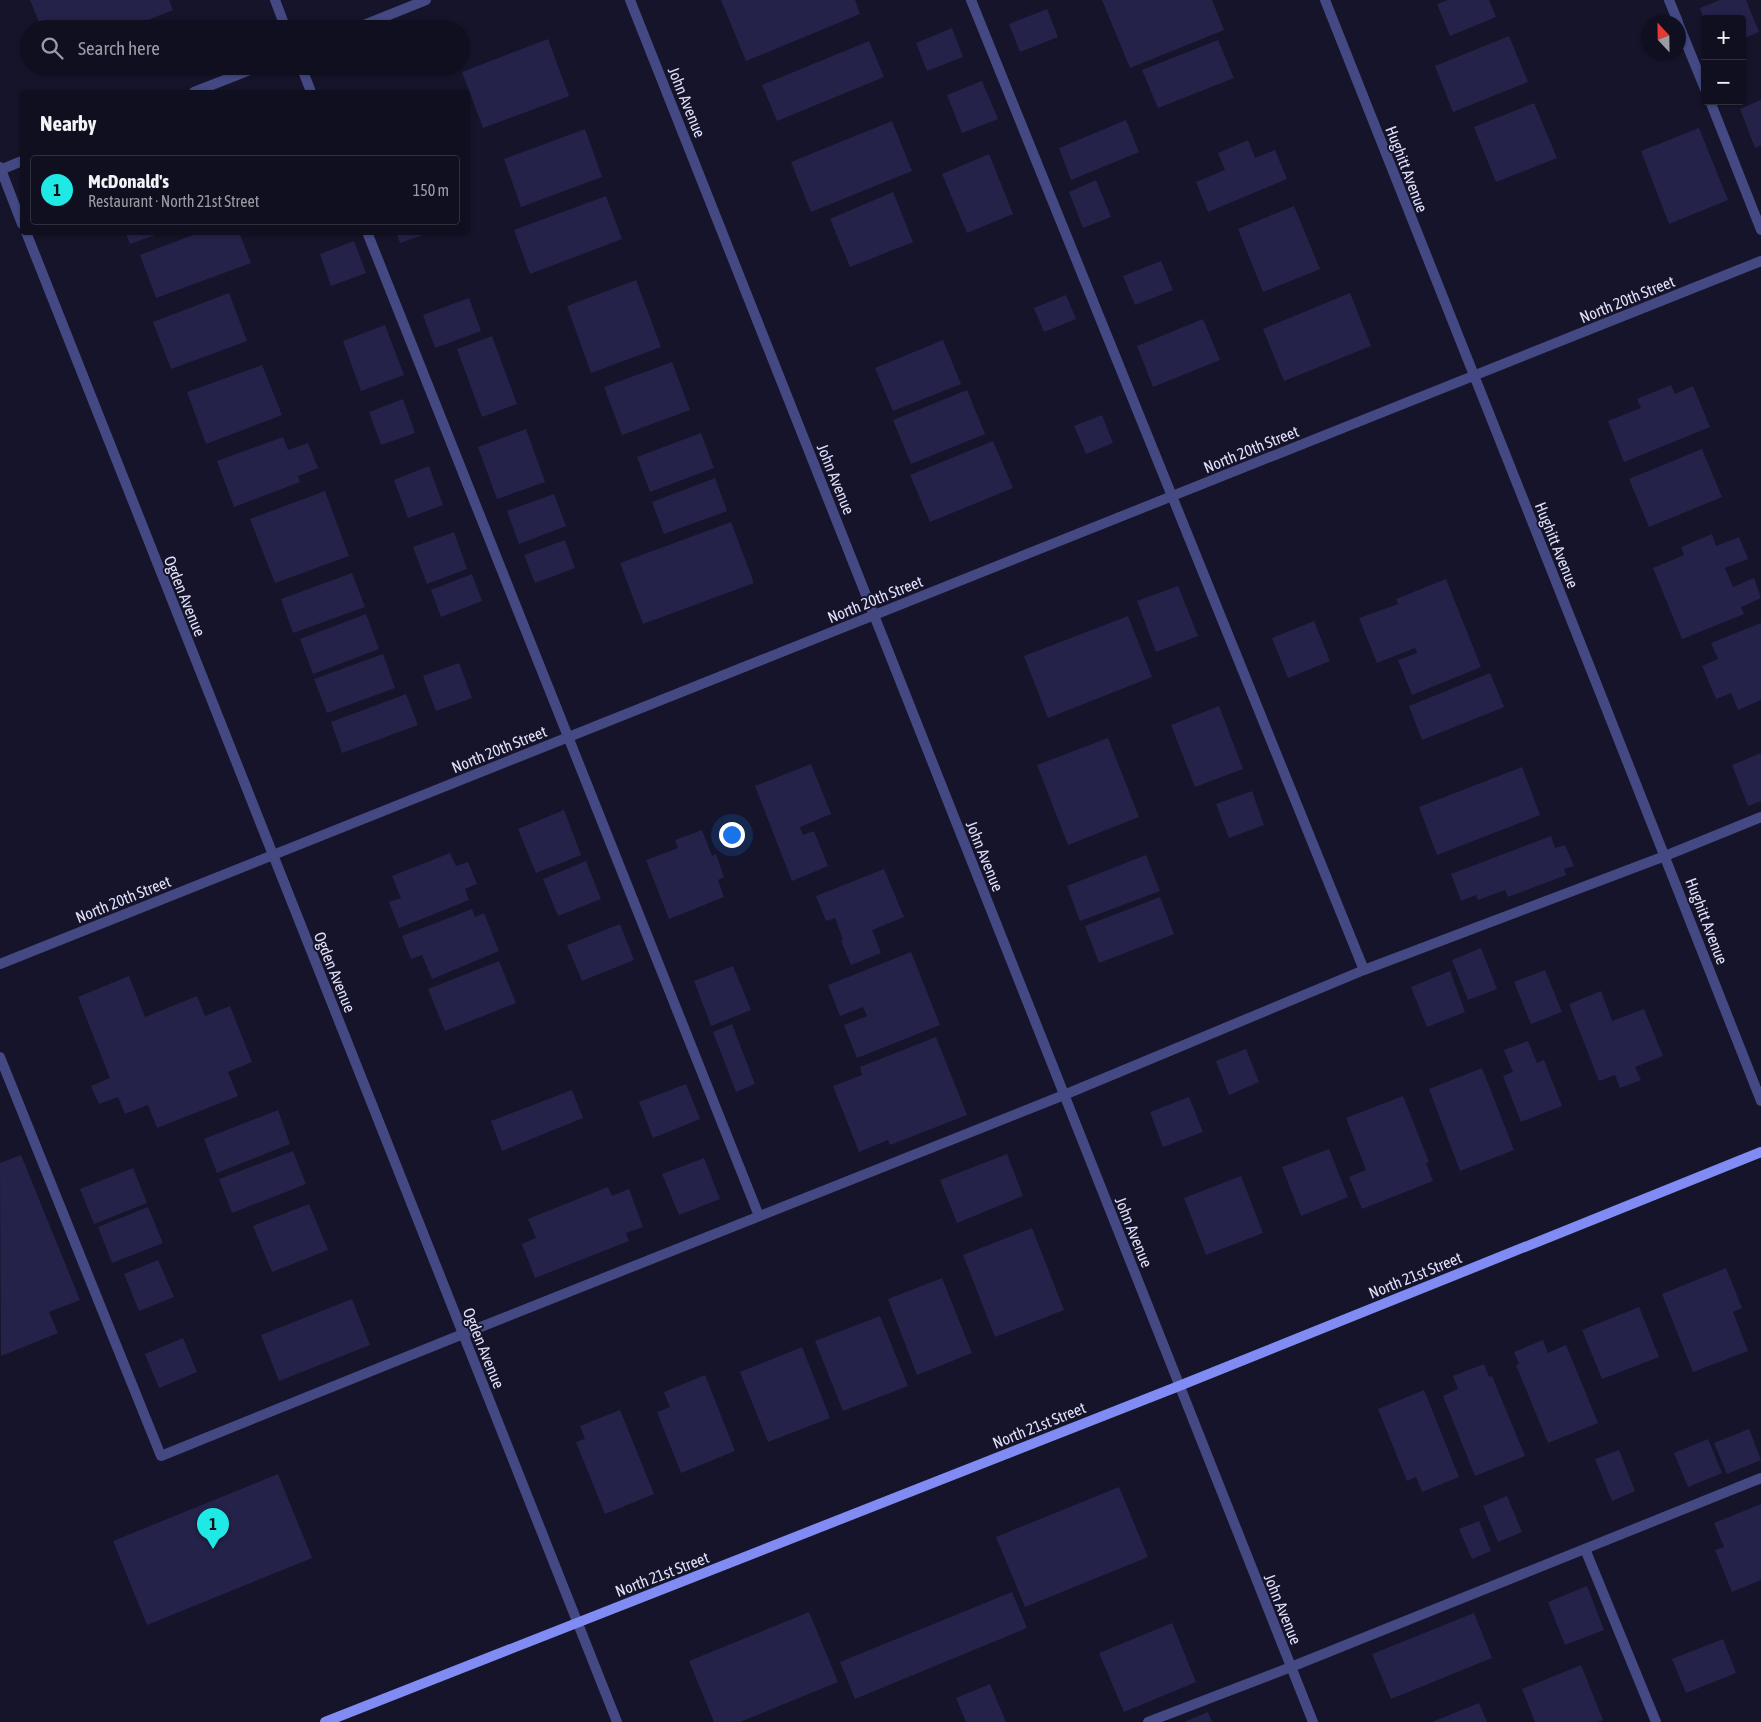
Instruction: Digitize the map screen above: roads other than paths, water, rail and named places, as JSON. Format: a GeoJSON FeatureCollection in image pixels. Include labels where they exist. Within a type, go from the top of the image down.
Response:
{"type":"FeatureCollection","features":[{"type":"Feature","properties":{"kind":"street"},"geometry":{"type":"LineString","coordinates":[[275,0],[283,20]]}},
{"type":"Feature","properties":{"kind":"street"},"geometry":{"type":"LineString","coordinates":[[376,20],[426,0]]}},
{"type":"Feature","properties":{"kind":"street","name":"John Avenue"},"geometry":{"type":"LineString","coordinates":[[630,0],[1312,1722]]}},
{"type":"Feature","properties":{"kind":"street"},"geometry":{"type":"LineString","coordinates":[[971,0],[1364,970]]}},
{"type":"Feature","properties":{"kind":"street","name":"Hughitt Avenue"},"geometry":{"type":"LineString","coordinates":[[1325,0],[1473,376],[1666,856],[1761,1101]]}},
{"type":"Feature","properties":{"kind":"street"},"geometry":{"type":"LineString","coordinates":[[1669,0],[1675,15]]}},
{"type":"Feature","properties":{"kind":"street"},"geometry":{"type":"LineString","coordinates":[[1686,43],[1701,79]]}},
{"type":"Feature","properties":{"kind":"street"},"geometry":{"type":"LineString","coordinates":[[199,90],[237,75]]}},
{"type":"Feature","properties":{"kind":"street"},"geometry":{"type":"LineString","coordinates":[[304,75],[310,90]]}},
{"type":"Feature","properties":{"kind":"street"},"geometry":{"type":"LineString","coordinates":[[1712,105],[1761,230]]}},
{"type":"Feature","properties":{"kind":"street"},"geometry":{"type":"LineString","coordinates":[[20,162],[0,169],[20,219]]}},
{"type":"Feature","properties":{"kind":"street","name":"Ogden Avenue"},"geometry":{"type":"LineString","coordinates":[[27,235],[617,1722]]}},
{"type":"Feature","properties":{"kind":"street"},"geometry":{"type":"LineString","coordinates":[[368,235],[759,1216]]}},
{"type":"Feature","properties":{"kind":"street","name":"North 20th Street"},"geometry":{"type":"LineString","coordinates":[[0,964],[1761,261]]}},
{"type":"Feature","properties":{"kind":"street"},"geometry":{"type":"LineString","coordinates":[[0,1057],[161,1456],[462,1334],[1064,1095],[1364,970],[1666,856],[1761,817]]}},
{"type":"Feature","properties":{"kind":"street","name":"North 21st Street"},"geometry":{"type":"LineString","coordinates":[[325,1722],[1178,1386],[1761,1152]]}},
{"type":"Feature","properties":{"kind":"street"},"geometry":{"type":"LineString","coordinates":[[1148,1722],[1291,1667],[1761,1478]]}},
{"type":"Feature","properties":{"kind":"street"},"geometry":{"type":"LineString","coordinates":[[1585,1549],[1656,1722]]}},
{"type":"Feature","properties":{"kind":"place","name":"McDonald's"},"geometry":{"type":"Point","coordinates":[213,1549]}}]}
